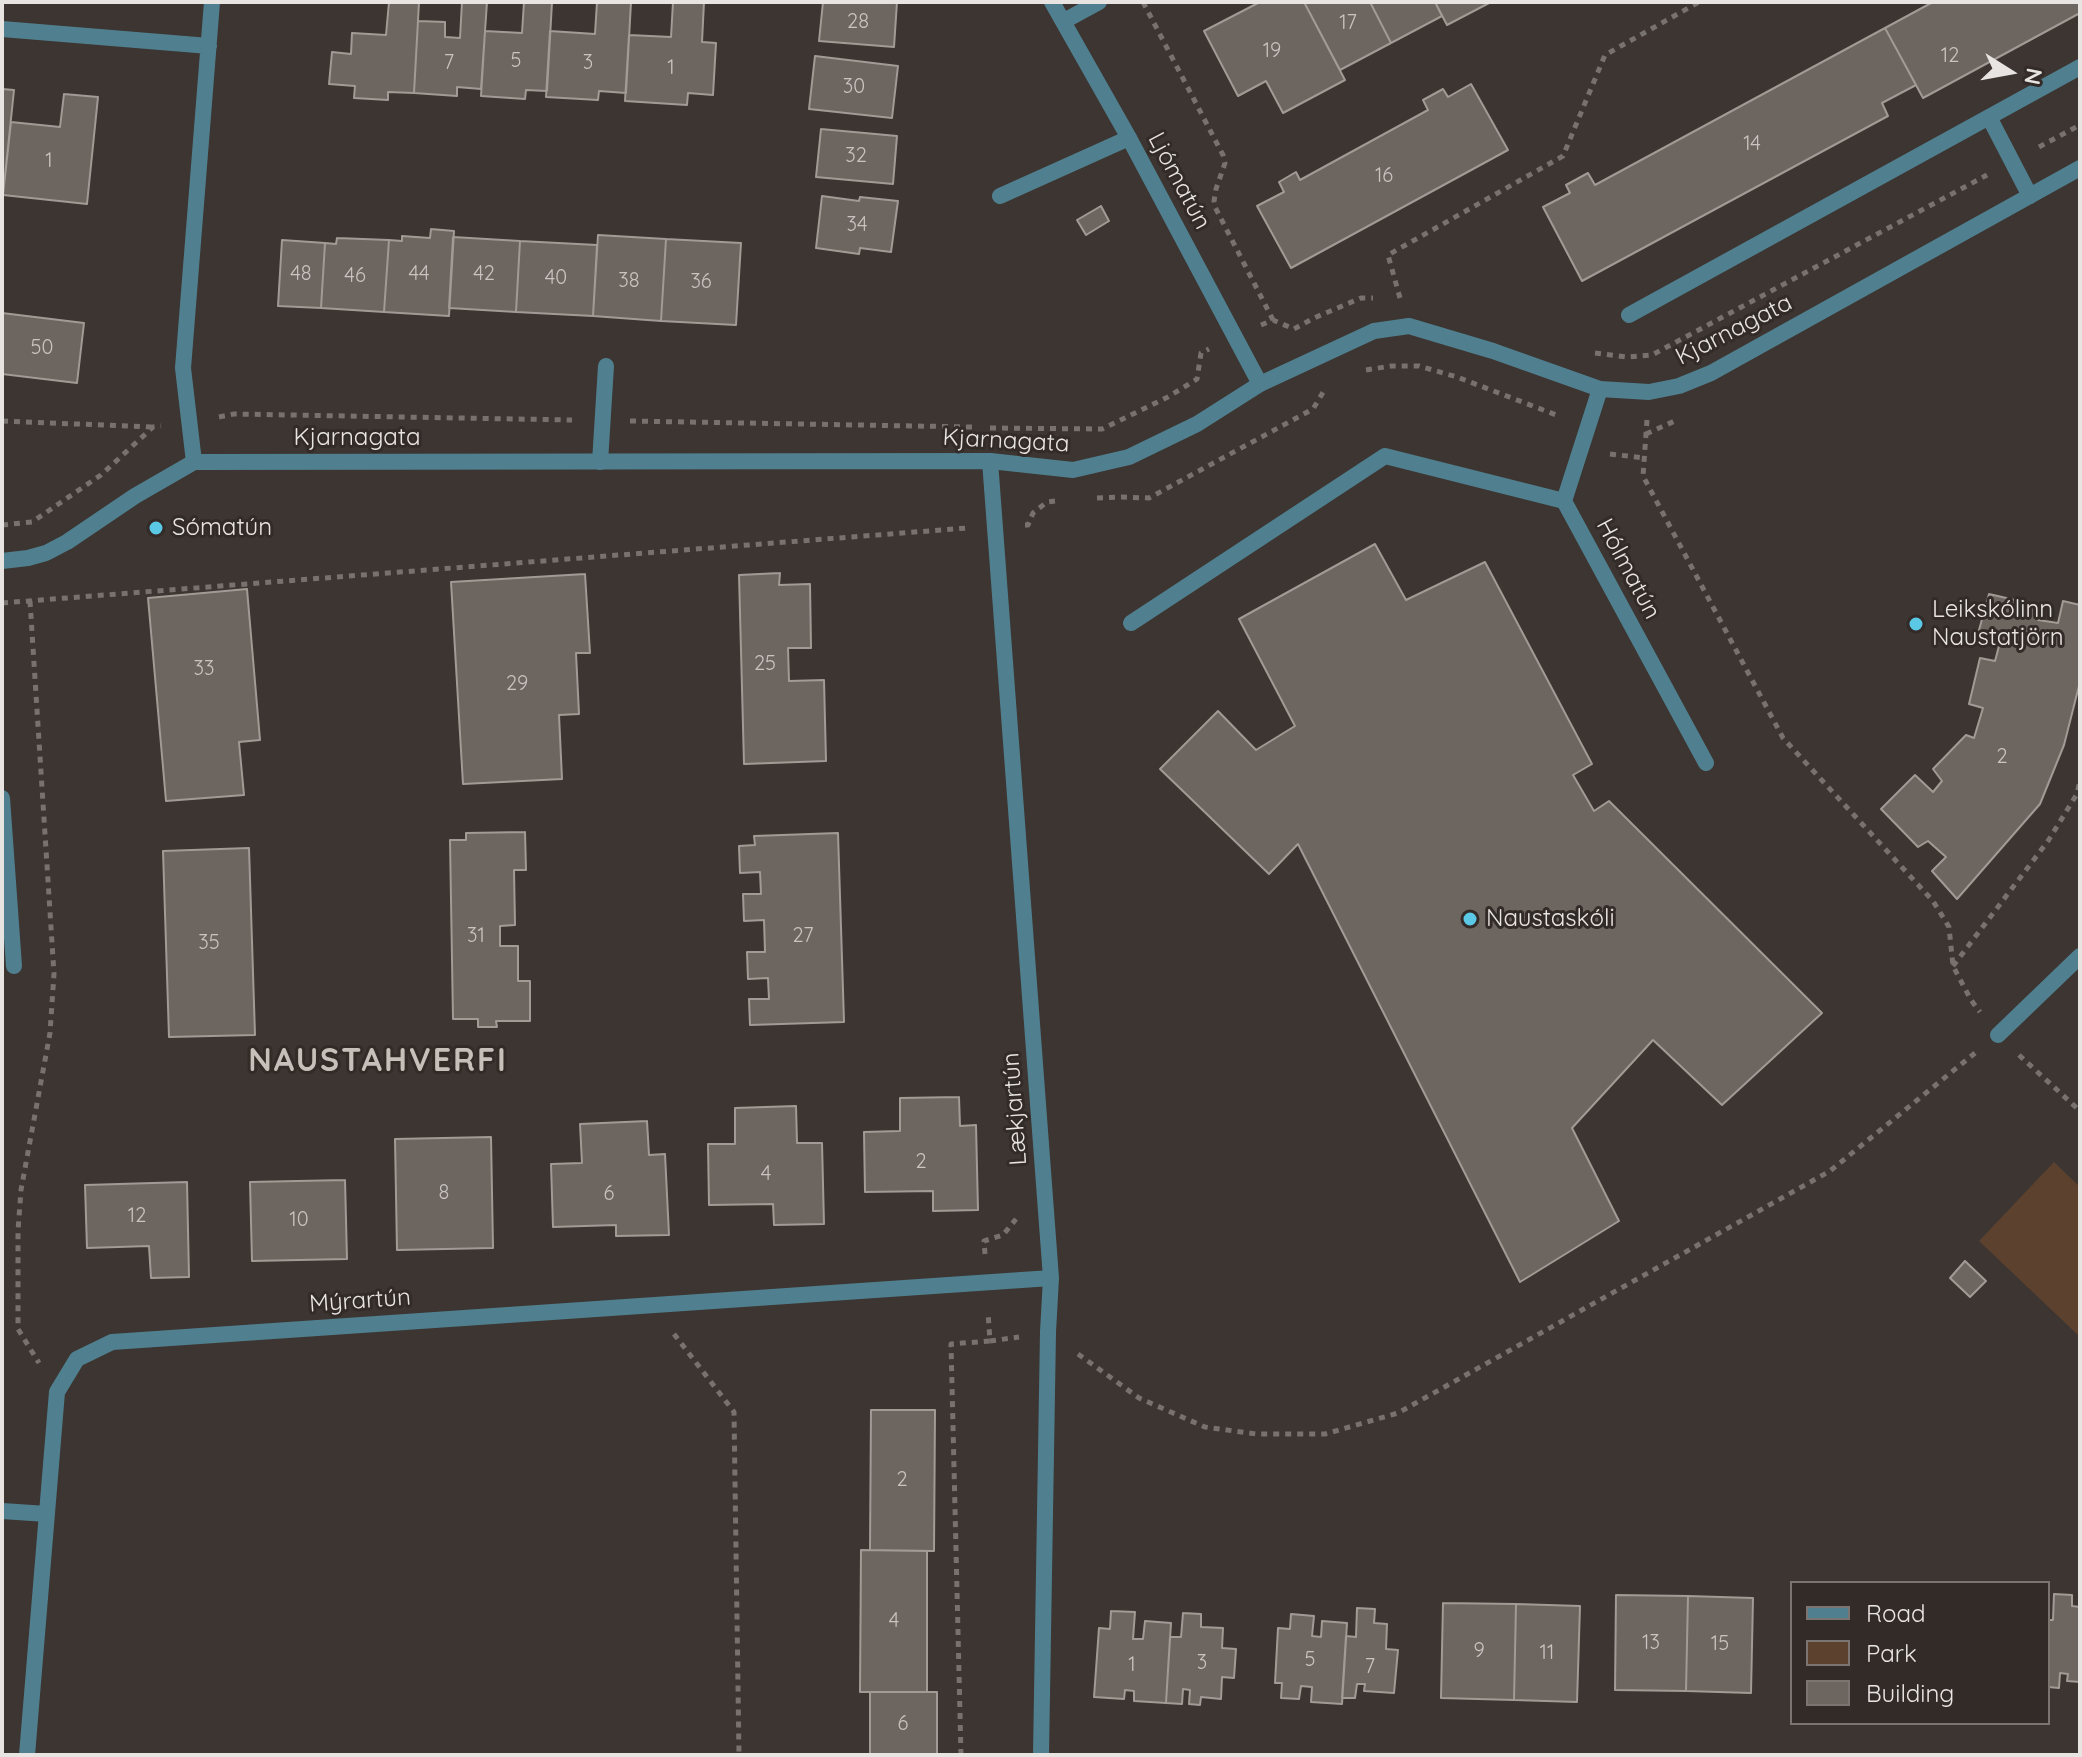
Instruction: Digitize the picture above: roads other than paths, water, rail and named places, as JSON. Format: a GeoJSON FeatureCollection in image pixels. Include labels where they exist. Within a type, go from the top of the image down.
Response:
{"type":"FeatureCollection","features":[{"type":"Feature","properties":{"kind":"street"},"geometry":{"type":"LineString","coordinates":[[194,462],[183,368],[212,2]]}},
{"type":"Feature","properties":{"kind":"street","name":"Ljómatún"},"geometry":{"type":"LineString","coordinates":[[1052,2],[1129,138],[1260,384]]}},
{"type":"Feature","properties":{"kind":"street"},"geometry":{"type":"LineString","coordinates":[[1064,21],[1099,2]]}},
{"type":"Feature","properties":{"kind":"street"},"geometry":{"type":"LineString","coordinates":[[2,29],[209,46]]}},
{"type":"Feature","properties":{"kind":"street"},"geometry":{"type":"LineString","coordinates":[[1629,315],[2080,67]]}},
{"type":"Feature","properties":{"kind":"street"},"geometry":{"type":"LineString","coordinates":[[1989,117],[2030,196]]}},
{"type":"Feature","properties":{"kind":"street"},"geometry":{"type":"LineString","coordinates":[[1000,196],[1129,138]]}},
{"type":"Feature","properties":{"kind":"street","name":"Kjarnagata"},"geometry":{"type":"LineString","coordinates":[[2,561],[46,553],[194,462],[990,461],[1073,470],[1129,457],[1197,424],[1260,384],[1374,331],[1409,326],[1493,351],[1600,389],[1649,392],[1679,386],[1711,373],[2080,168]]}},
{"type":"Feature","properties":{"kind":"street"},"geometry":{"type":"LineString","coordinates":[[600,462],[606,366]]}},
{"type":"Feature","properties":{"kind":"street"},"geometry":{"type":"LineString","coordinates":[[1131,623],[1385,456],[1564,501],[1600,389]]}},
{"type":"Feature","properties":{"kind":"street","name":"Lækjartún"},"geometry":{"type":"LineString","coordinates":[[990,461],[1051,1278],[1041,1755]]}},
{"type":"Feature","properties":{"kind":"street","name":"Hólmatún"},"geometry":{"type":"LineString","coordinates":[[1564,501],[1706,763]]}},
{"type":"Feature","properties":{"kind":"street"},"geometry":{"type":"LineString","coordinates":[[2,798],[14,966]]}},
{"type":"Feature","properties":{"kind":"street"},"geometry":{"type":"LineString","coordinates":[[1998,1035],[2080,956]]}},
{"type":"Feature","properties":{"kind":"street","name":"Mýrartún"},"geometry":{"type":"LineString","coordinates":[[27,1755],[57,1392],[77,1359],[112,1342],[1051,1278]]}},
{"type":"Feature","properties":{"kind":"street"},"geometry":{"type":"LineString","coordinates":[[2,1511],[47,1514]]}},
{"type":"Feature","properties":{"kind":"place","name":"Sómatún"},"geometry":{"type":"Point","coordinates":[156,528]}},
{"type":"Feature","properties":{"kind":"place","name":"Leikskólinn Naustatjörn"},"geometry":{"type":"Point","coordinates":[1916,624]}},
{"type":"Feature","properties":{"kind":"place","name":"Naustaskóli"},"geometry":{"type":"Point","coordinates":[1470,919]}},
{"type":"Feature","properties":{"kind":"district","name":"NAUSTAHVERFI"},"geometry":{"type":"Point","coordinates":[378,1061]}}]}
